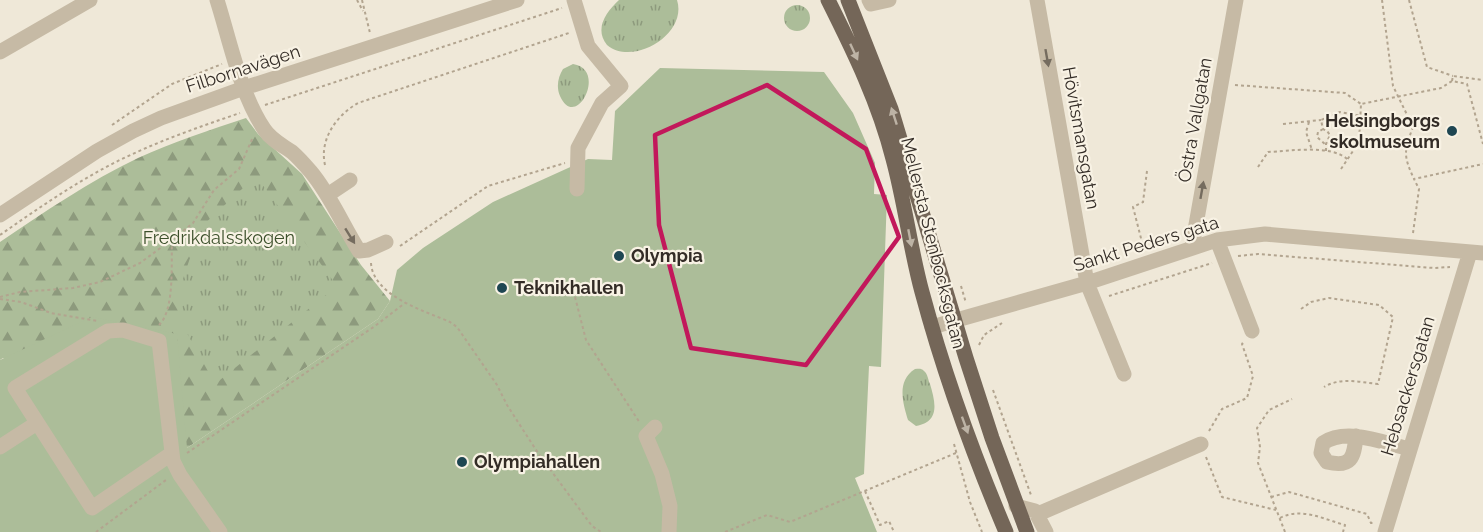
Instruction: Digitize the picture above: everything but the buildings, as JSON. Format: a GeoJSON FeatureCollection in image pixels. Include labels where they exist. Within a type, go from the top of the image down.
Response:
{"type":"FeatureCollection","features":[{"type":"Feature","properties":{"kind":"main road","name":"Mellersta Stenbocksgatan"},"geometry":{"type":"LineString","coordinates":[[828,0],[861,67],[882,122],[902,193],[922,293],[932,327],[958,408],[1006,532]]}},
{"type":"Feature","properties":{"kind":"main road","name":"Mellersta Stenbocksgatan"},"geometry":{"type":"LineString","coordinates":[[848,0],[891,109],[988,427],[1027,532]]}},
{"type":"Feature","properties":{"kind":"street"},"geometry":{"type":"LineString","coordinates":[[0,52],[90,0]]}},
{"type":"Feature","properties":{"kind":"street"},"geometry":{"type":"LineString","coordinates":[[217,0],[244,88],[261,111],[274,141],[339,188],[341,222],[359,250],[389,247]]}},
{"type":"Feature","properties":{"kind":"street","name":"Filbornavägen"},"geometry":{"type":"LineString","coordinates":[[0,215],[63,172],[133,131],[188,107],[517,0]]}},
{"type":"Feature","properties":{"kind":"street","name":"Hövitsmansgatan"},"geometry":{"type":"LineString","coordinates":[[1037,0],[1090,290],[1124,374]]}},
{"type":"Feature","properties":{"kind":"street","name":"Östra Vallgatan"},"geometry":{"type":"LineString","coordinates":[[1192,248],[1236,0]]}},
{"type":"Feature","properties":{"kind":"street"},"geometry":{"type":"LineString","coordinates":[[575,2],[588,46],[621,86],[602,103],[578,148],[577,189]]}},
{"type":"Feature","properties":{"kind":"street","name":"Sankt Peders gata"},"geometry":{"type":"LineString","coordinates":[[932,327],[1090,290],[1217,240],[1265,234],[1411,248],[1473,257]]}},
{"type":"Feature","properties":{"kind":"street"},"geometry":{"type":"LineString","coordinates":[[1217,240],[1252,331]]}},
{"type":"Feature","properties":{"kind":"street","name":"Hebsackersgatan"},"geometry":{"type":"LineString","coordinates":[[1391,531],[1410,449],[1473,257]]}},
{"type":"Feature","properties":{"kind":"street"},"geometry":{"type":"LineString","coordinates":[[174,462],[92,508],[15,388],[108,331],[123,330],[159,341],[174,462],[220,532]]}},
{"type":"Feature","properties":{"kind":"street"},"geometry":{"type":"LineString","coordinates":[[0,447],[37,423]]}},
{"type":"Feature","properties":{"kind":"street"},"geometry":{"type":"LineString","coordinates":[[650,432],[670,506],[669,532]]}},
{"type":"Feature","properties":{"kind":"street"},"geometry":{"type":"LineString","coordinates":[[1356,436],[1410,449]]}},
{"type":"Feature","properties":{"kind":"street"},"geometry":{"type":"LineString","coordinates":[[1038,514],[1201,444]]}},
{"type":"Feature","properties":{"kind":"street"},"geometry":{"type":"LineString","coordinates":[[1016,506],[1031,509],[1038,514],[1046,532]]}},
{"type":"Feature","properties":{"kind":"path"},"geometry":{"type":"LineString","coordinates":[[357,0],[365,17],[362,0]]}},
{"type":"Feature","properties":{"kind":"path"},"geometry":{"type":"LineString","coordinates":[[1382,0],[1393,87],[1413,127],[1406,147],[1406,161],[1419,189],[1411,248]]}},
{"type":"Feature","properties":{"kind":"path"},"geometry":{"type":"LineString","coordinates":[[1408,0],[1427,67],[1453,76],[1483,80]]}},
{"type":"Feature","properties":{"kind":"path"},"geometry":{"type":"LineString","coordinates":[[0,235],[84,180],[136,152],[182,133],[261,111],[575,2]]}},
{"type":"Feature","properties":{"kind":"path"},"geometry":{"type":"LineString","coordinates":[[326,167],[323,153],[328,135],[338,120],[358,103],[583,28]]}},
{"type":"Feature","properties":{"kind":"path"},"geometry":{"type":"LineString","coordinates":[[1452,81],[1453,76]]}},
{"type":"Feature","properties":{"kind":"path"},"geometry":{"type":"LineString","coordinates":[[1227,84],[1345,93],[1361,104],[1441,88],[1452,81],[1467,84],[1483,144]]}},
{"type":"Feature","properties":{"kind":"path"},"geometry":{"type":"LineString","coordinates":[[1341,169],[1359,142],[1361,104]]}},
{"type":"Feature","properties":{"kind":"path"},"geometry":{"type":"LineString","coordinates":[[0,298],[20,292],[73,288],[100,282],[140,263],[193,223],[214,190],[239,169],[261,111]]}},
{"type":"Feature","properties":{"kind":"path"},"geometry":{"type":"LineString","coordinates":[[1283,124],[1321,120],[1341,112],[1361,116]]}},
{"type":"Feature","properties":{"kind":"path"},"geometry":{"type":"LineString","coordinates":[[1321,120],[1323,129],[1327,130],[1330,135],[1326,151]]}},
{"type":"Feature","properties":{"kind":"path"},"geometry":{"type":"LineString","coordinates":[[1309,121],[1306,132],[1312,150]]}},
{"type":"Feature","properties":{"kind":"path"},"geometry":{"type":"LineString","coordinates":[[1323,129],[1318,132],[1317,137],[1326,144]]}},
{"type":"Feature","properties":{"kind":"path"},"geometry":{"type":"LineString","coordinates":[[1258,167],[1268,152],[1312,150],[1338,152],[1348,160]]}},
{"type":"Feature","properties":{"kind":"path"},"geometry":{"type":"LineString","coordinates":[[389,247],[488,186],[578,160]]}},
{"type":"Feature","properties":{"kind":"path"},"geometry":{"type":"LineString","coordinates":[[1414,179],[1483,164]]}},
{"type":"Feature","properties":{"kind":"path"},"geometry":{"type":"LineString","coordinates":[[321,166],[339,188]]}},
{"type":"Feature","properties":{"kind":"path"},"geometry":{"type":"LineString","coordinates":[[1135,253],[1144,250],[1133,207],[1143,202],[1147,171]]}},
{"type":"Feature","properties":{"kind":"path"},"geometry":{"type":"LineString","coordinates":[[153,327],[161,324],[166,316],[171,287],[172,240]]}},
{"type":"Feature","properties":{"kind":"path"},"geometry":{"type":"LineString","coordinates":[[368,250],[376,278],[386,289],[405,303],[457,327],[497,385],[538,453],[592,526],[601,532]]}},
{"type":"Feature","properties":{"kind":"path"},"geometry":{"type":"LineString","coordinates":[[1090,290],[1112,296],[1224,259],[1258,254],[1434,268],[1473,257]]}},
{"type":"Feature","properties":{"kind":"path"},"geometry":{"type":"LineString","coordinates":[[372,267],[378,262]]}},
{"type":"Feature","properties":{"kind":"path"},"geometry":{"type":"LineString","coordinates":[[575,297],[586,340],[638,419],[650,432]]}},
{"type":"Feature","properties":{"kind":"path"},"geometry":{"type":"LineString","coordinates":[[0,298],[51,313],[102,322]]}},
{"type":"Feature","properties":{"kind":"path"},"geometry":{"type":"LineString","coordinates":[[1301,309],[1311,302],[1329,298],[1379,305],[1393,317],[1378,384],[1348,380],[1331,383],[1324,387]]}},
{"type":"Feature","properties":{"kind":"path"},"geometry":{"type":"LineString","coordinates":[[96,532],[174,462],[289,386],[405,303]]}},
{"type":"Feature","properties":{"kind":"path"},"geometry":{"type":"LineString","coordinates":[[978,350],[984,335],[1000,324],[1011,321]]}},
{"type":"Feature","properties":{"kind":"path"},"geometry":{"type":"LineString","coordinates":[[1252,331],[1242,344],[1253,376],[1247,398],[1222,409],[1201,444],[1222,497],[1276,510]]}},
{"type":"Feature","properties":{"kind":"path"},"geometry":{"type":"LineString","coordinates":[[992,387],[1038,514]]}},
{"type":"Feature","properties":{"kind":"path"},"geometry":{"type":"LineString","coordinates":[[1285,532],[1258,463],[1260,447],[1257,428],[1269,410],[1292,399]]}},
{"type":"Feature","properties":{"kind":"path"},"geometry":{"type":"LineString","coordinates":[[725,532],[767,516],[790,522],[956,453]]}},
{"type":"Feature","properties":{"kind":"path"},"geometry":{"type":"LineString","coordinates":[[865,491],[880,525],[889,521],[894,532]]}},
{"type":"Feature","properties":{"kind":"path"},"geometry":{"type":"LineString","coordinates":[[1271,497],[1289,492],[1367,514],[1371,523],[1391,531]]}},
{"type":"Feature","properties":{"kind":"path"},"geometry":{"type":"LineString","coordinates":[[1280,518],[1299,512],[1345,525],[1343,532]]}},
{"type":"Feature","properties":{"kind":"highlighted area"},"geometry":{"type":"Polygon","coordinates":[[[767,85],[866,149],[899,237],[806,365],[691,348],[659,225],[655,135],[767,85]]]}},
{"type":"Feature","properties":{"kind":"green space"},"geometry":{"type":"Polygon","coordinates":[[[619,0],[677,0],[678,13],[667,35],[656,44],[630,52],[618,51],[607,45],[603,39],[602,27],[606,15],[619,0]]]}},
{"type":"Feature","properties":{"kind":"green space"},"geometry":{"type":"Polygon","coordinates":[[[797,5],[806,9],[810,18],[806,27],[797,31],[788,27],[784,18],[788,9],[797,5]]]}},
{"type":"Feature","properties":{"kind":"green space"},"geometry":{"type":"Polygon","coordinates":[[[573,64],[583,68],[588,76],[586,95],[574,107],[567,105],[560,96],[558,86],[563,69],[573,64]]]}},
{"type":"Feature","properties":{"kind":"green space"},"geometry":{"type":"Polygon","coordinates":[[[660,68],[824,72],[853,113],[875,163],[874,194],[887,195],[881,367],[869,366],[864,474],[855,478],[877,532],[0,532],[0,360],[92,317],[177,334],[187,448],[378,319],[390,301],[397,270],[423,248],[493,202],[588,159],[612,160],[615,111],[660,68]]]}},
{"type":"Feature","properties":{"kind":"green space","name":"Fredrikdalsskogen"},"geometry":{"type":"Polygon","coordinates":[[[246,118],[258,134],[302,174],[361,265],[390,301],[378,319],[187,448],[3,358],[0,360],[0,242],[68,197],[120,167],[192,136],[246,118]]]}},
{"type":"Feature","properties":{"kind":"green space"},"geometry":{"type":"Polygon","coordinates":[[[256,176],[337,286],[215,384],[183,326],[182,282],[200,228],[256,176]]]}},
{"type":"Feature","properties":{"kind":"green space"},"geometry":{"type":"Polygon","coordinates":[[[915,369],[922,369],[926,374],[934,404],[933,415],[929,420],[916,426],[908,420],[903,393],[905,380],[915,369]]]}},
{"type":"Feature","properties":{"kind":"place","name":"Helsingborgs skolmuseum"},"geometry":{"type":"Point","coordinates":[1452,131]}},
{"type":"Feature","properties":{"kind":"place","name":"Olympia"},"geometry":{"type":"Point","coordinates":[619,256]}},
{"type":"Feature","properties":{"kind":"place","name":"Teknikhallen"},"geometry":{"type":"Point","coordinates":[502,288]}},
{"type":"Feature","properties":{"kind":"place","name":"Olympiahallen"},"geometry":{"type":"Point","coordinates":[462,462]}}]}
